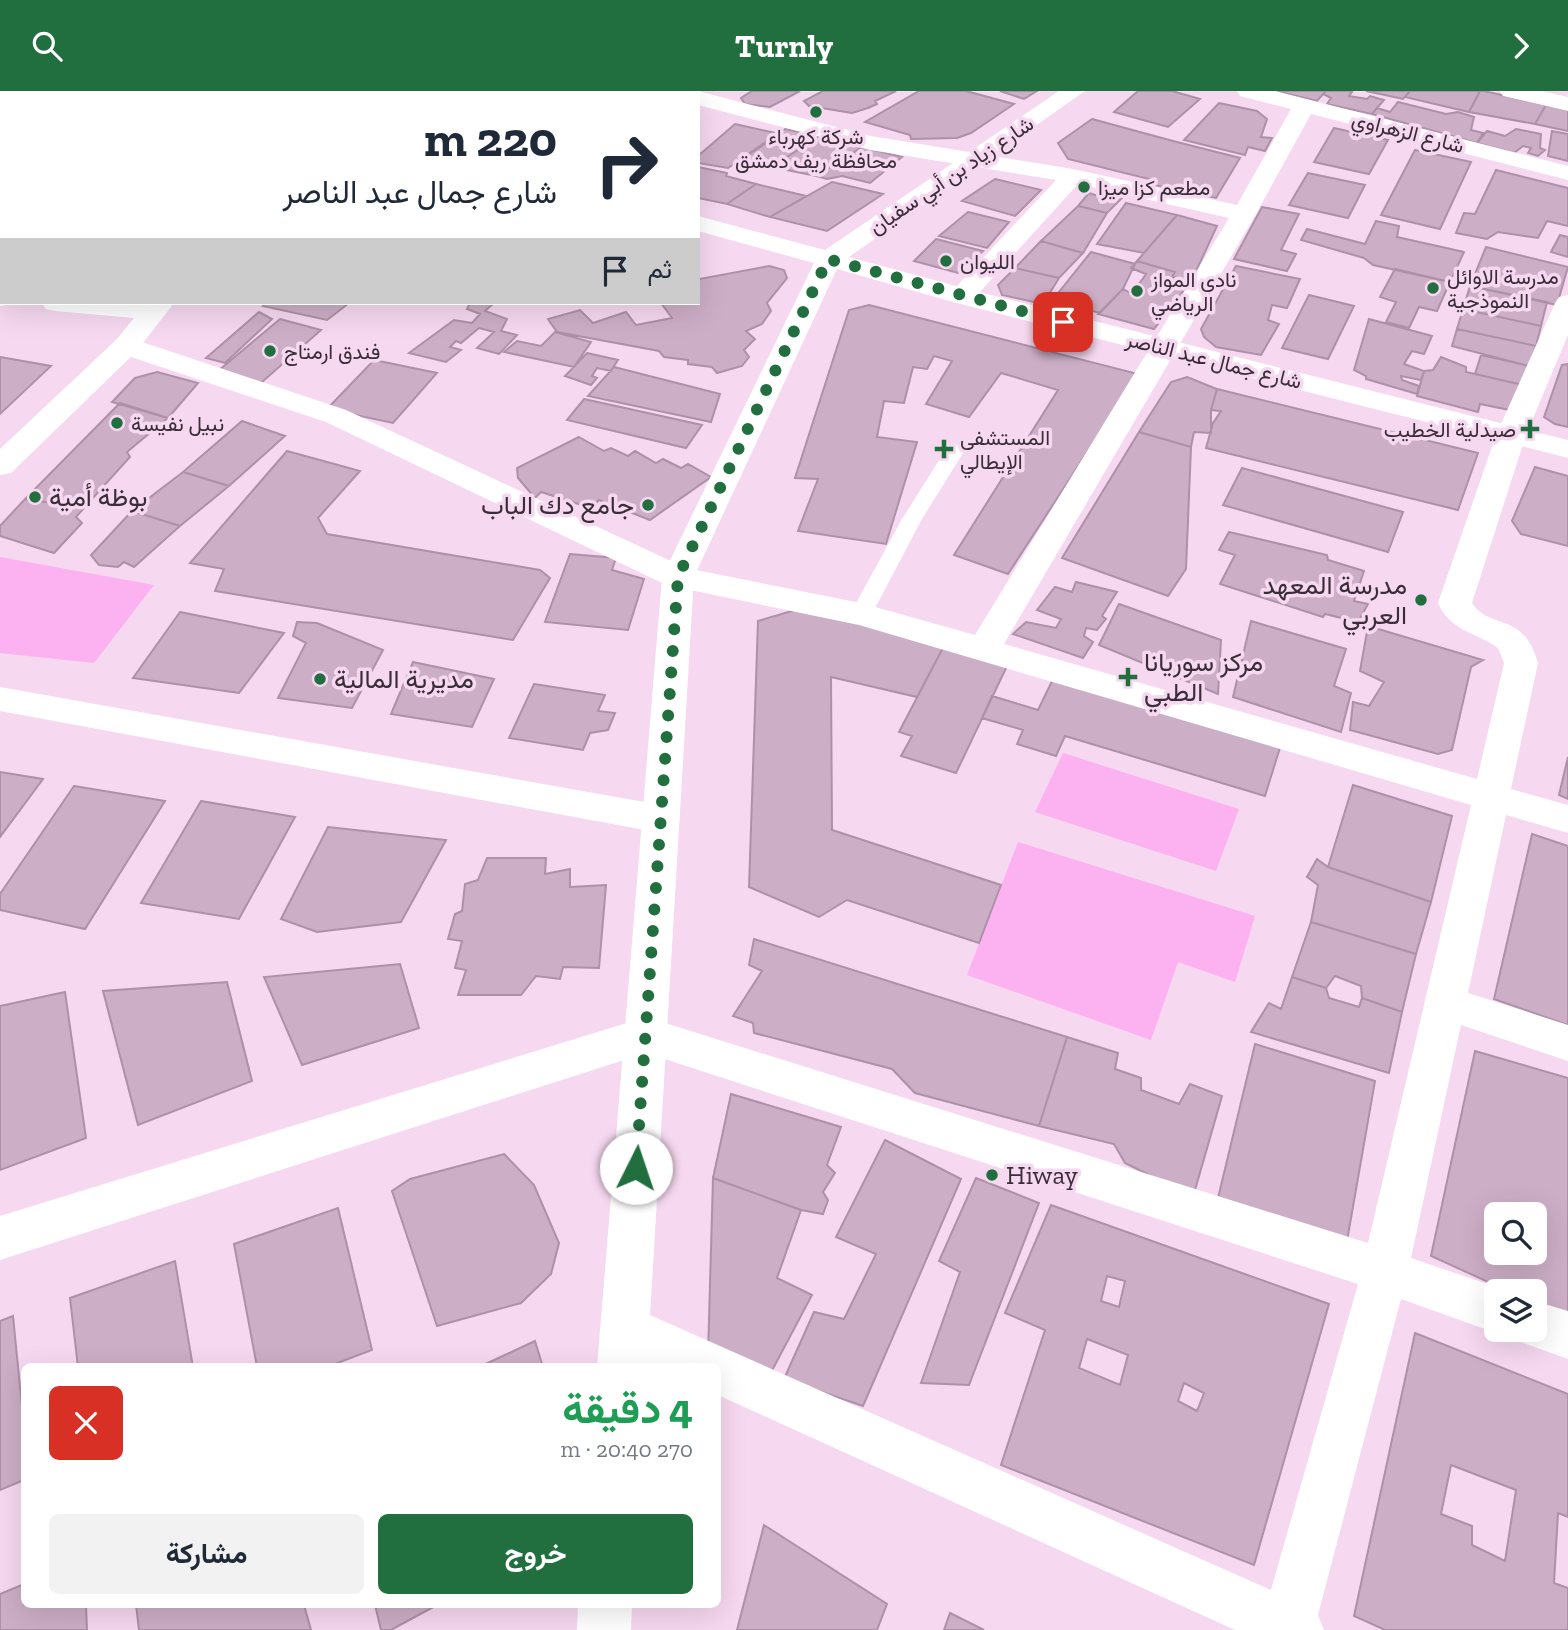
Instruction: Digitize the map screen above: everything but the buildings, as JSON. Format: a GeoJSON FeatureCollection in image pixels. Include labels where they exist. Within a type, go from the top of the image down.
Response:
{"type":"FeatureCollection","features":[{"type":"Feature","properties":{"kind":"street","name":"شارع زياد بن أبي سفيان"},"geometry":{"type":"LineString","coordinates":[[828,259],[1074,91]]}},
{"type":"Feature","properties":{"kind":"street","name":"شارع الزهراوي"},"geometry":{"type":"LineString","coordinates":[[1248,91],[1568,173]]}},
{"type":"Feature","properties":{"kind":"street"},"geometry":{"type":"LineString","coordinates":[[1511,91],[1568,104]]}},
{"type":"Feature","properties":{"kind":"street"},"geometry":{"type":"LineString","coordinates":[[700,99],[870,143],[1073,176],[1244,214]]}},
{"type":"Feature","properties":{"kind":"street"},"geometry":{"type":"LineString","coordinates":[[983,650],[1244,214],[1305,105]]}},
{"type":"Feature","properties":{"kind":"street"},"geometry":{"type":"LineString","coordinates":[[962,296],[1073,176]]}},
{"type":"Feature","properties":{"kind":"street","name":"شارع جمال عبد الناصر"},"geometry":{"type":"LineString","coordinates":[[700,224],[962,296],[1568,449]]}},
{"type":"Feature","properties":{"kind":"street"},"geometry":{"type":"LineString","coordinates":[[692,1363],[623,1348],[678,577],[828,259]]}},
{"type":"Feature","properties":{"kind":"street"},"geometry":{"type":"LineString","coordinates":[[721,1371],[1292,1628],[1385,1271],[1521,663],[1515,645],[1498,631],[1462,616],[1455,603],[1511,435],[1568,303]]}},
{"type":"Feature","properties":{"kind":"street"},"geometry":{"type":"LineString","coordinates":[[106,305],[157,307]]}},
{"type":"Feature","properties":{"kind":"street"},"geometry":{"type":"LineString","coordinates":[[0,466],[126,346],[157,307]]}},
{"type":"Feature","properties":{"kind":"street"},"geometry":{"type":"LineString","coordinates":[[126,346],[336,416],[678,577],[861,614],[1568,819]]}},
{"type":"Feature","properties":{"kind":"street"},"geometry":{"type":"LineString","coordinates":[[0,699],[661,818]]}},
{"type":"Feature","properties":{"kind":"street"},"geometry":{"type":"LineString","coordinates":[[1446,1003],[1568,1043]]}},
{"type":"Feature","properties":{"kind":"street"},"geometry":{"type":"LineString","coordinates":[[0,1238],[646,1035],[1385,1271],[1484,1306]]}},
{"type":"Feature","properties":{"kind":"street"},"geometry":{"type":"LineString","coordinates":[[1547,1328],[1568,1335]]}},
{"type":"Feature","properties":{"kind":"street"},"geometry":{"type":"LineString","coordinates":[[604,1630],[605,1608]]}},
{"type":"Feature","properties":{"kind":"lane"},"geometry":{"type":"LineString","coordinates":[[861,614],[912,519],[955,450]]}},
{"type":"Feature","properties":{"kind":"shaded area"},"geometry":{"type":"Polygon","coordinates":[[[0,557],[154,585],[94,663],[0,653],[0,557]]]}},
{"type":"Feature","properties":{"kind":"shaded area"},"geometry":{"type":"Polygon","coordinates":[[[1063,753],[1239,809],[1216,871],[1035,812],[1063,753]]]}},
{"type":"Feature","properties":{"kind":"shaded area"},"geometry":{"type":"Polygon","coordinates":[[[1018,842],[1255,916],[1235,982],[1178,962],[1151,1040],[967,975],[1018,842]]]}},
{"type":"Feature","properties":{"kind":"place","name":"شركة كهرباء محافظة ريف دمشق"},"geometry":{"type":"Point","coordinates":[816,112]}},
{"type":"Feature","properties":{"kind":"place","name":"مطعم كزا ميزا"},"geometry":{"type":"Point","coordinates":[1084,187]}},
{"type":"Feature","properties":{"kind":"place","name":"الليوان"},"geometry":{"type":"Point","coordinates":[946,261]}},
{"type":"Feature","properties":{"kind":"place","name":"مدرسة الاوائل النموذجية"},"geometry":{"type":"Point","coordinates":[1433,288]}},
{"type":"Feature","properties":{"kind":"place","name":"نادي المواز الرياضي"},"geometry":{"type":"Point","coordinates":[1137,291]}},
{"type":"Feature","properties":{"kind":"place","name":"فندق ارمتاج"},"geometry":{"type":"Point","coordinates":[270,351]}},
{"type":"Feature","properties":{"kind":"place","name":"نبيل نفيسة"},"geometry":{"type":"Point","coordinates":[117,423]}},
{"type":"Feature","properties":{"kind":"place","name":"صيدلية الخطيب"},"geometry":{"type":"Point","coordinates":[1530,429]}},
{"type":"Feature","properties":{"kind":"place","name":"المستشفى الإيطالي"},"geometry":{"type":"Point","coordinates":[944,449]}},
{"type":"Feature","properties":{"kind":"place","name":"بوظة أمية"},"geometry":{"type":"Point","coordinates":[35,497]}},
{"type":"Feature","properties":{"kind":"place","name":"جامع دك الباب"},"geometry":{"type":"Point","coordinates":[648,505]}},
{"type":"Feature","properties":{"kind":"place","name":"مدرسة المعهد العربي"},"geometry":{"type":"Point","coordinates":[1421,600]}},
{"type":"Feature","properties":{"kind":"place","name":"مركز سوريانا الطبي"},"geometry":{"type":"Point","coordinates":[1128,677]}},
{"type":"Feature","properties":{"kind":"place","name":"مديرية المالية"},"geometry":{"type":"Point","coordinates":[320,679]}},
{"type":"Feature","properties":{"kind":"place","name":"Hiway"},"geometry":{"type":"Point","coordinates":[992,1175]}},
{"type":"Feature","properties":{"kind":"route"},"geometry":{"type":"LineString","coordinates":[[636,1168],[678,577],[828,259],[1063,322]]}}]}
